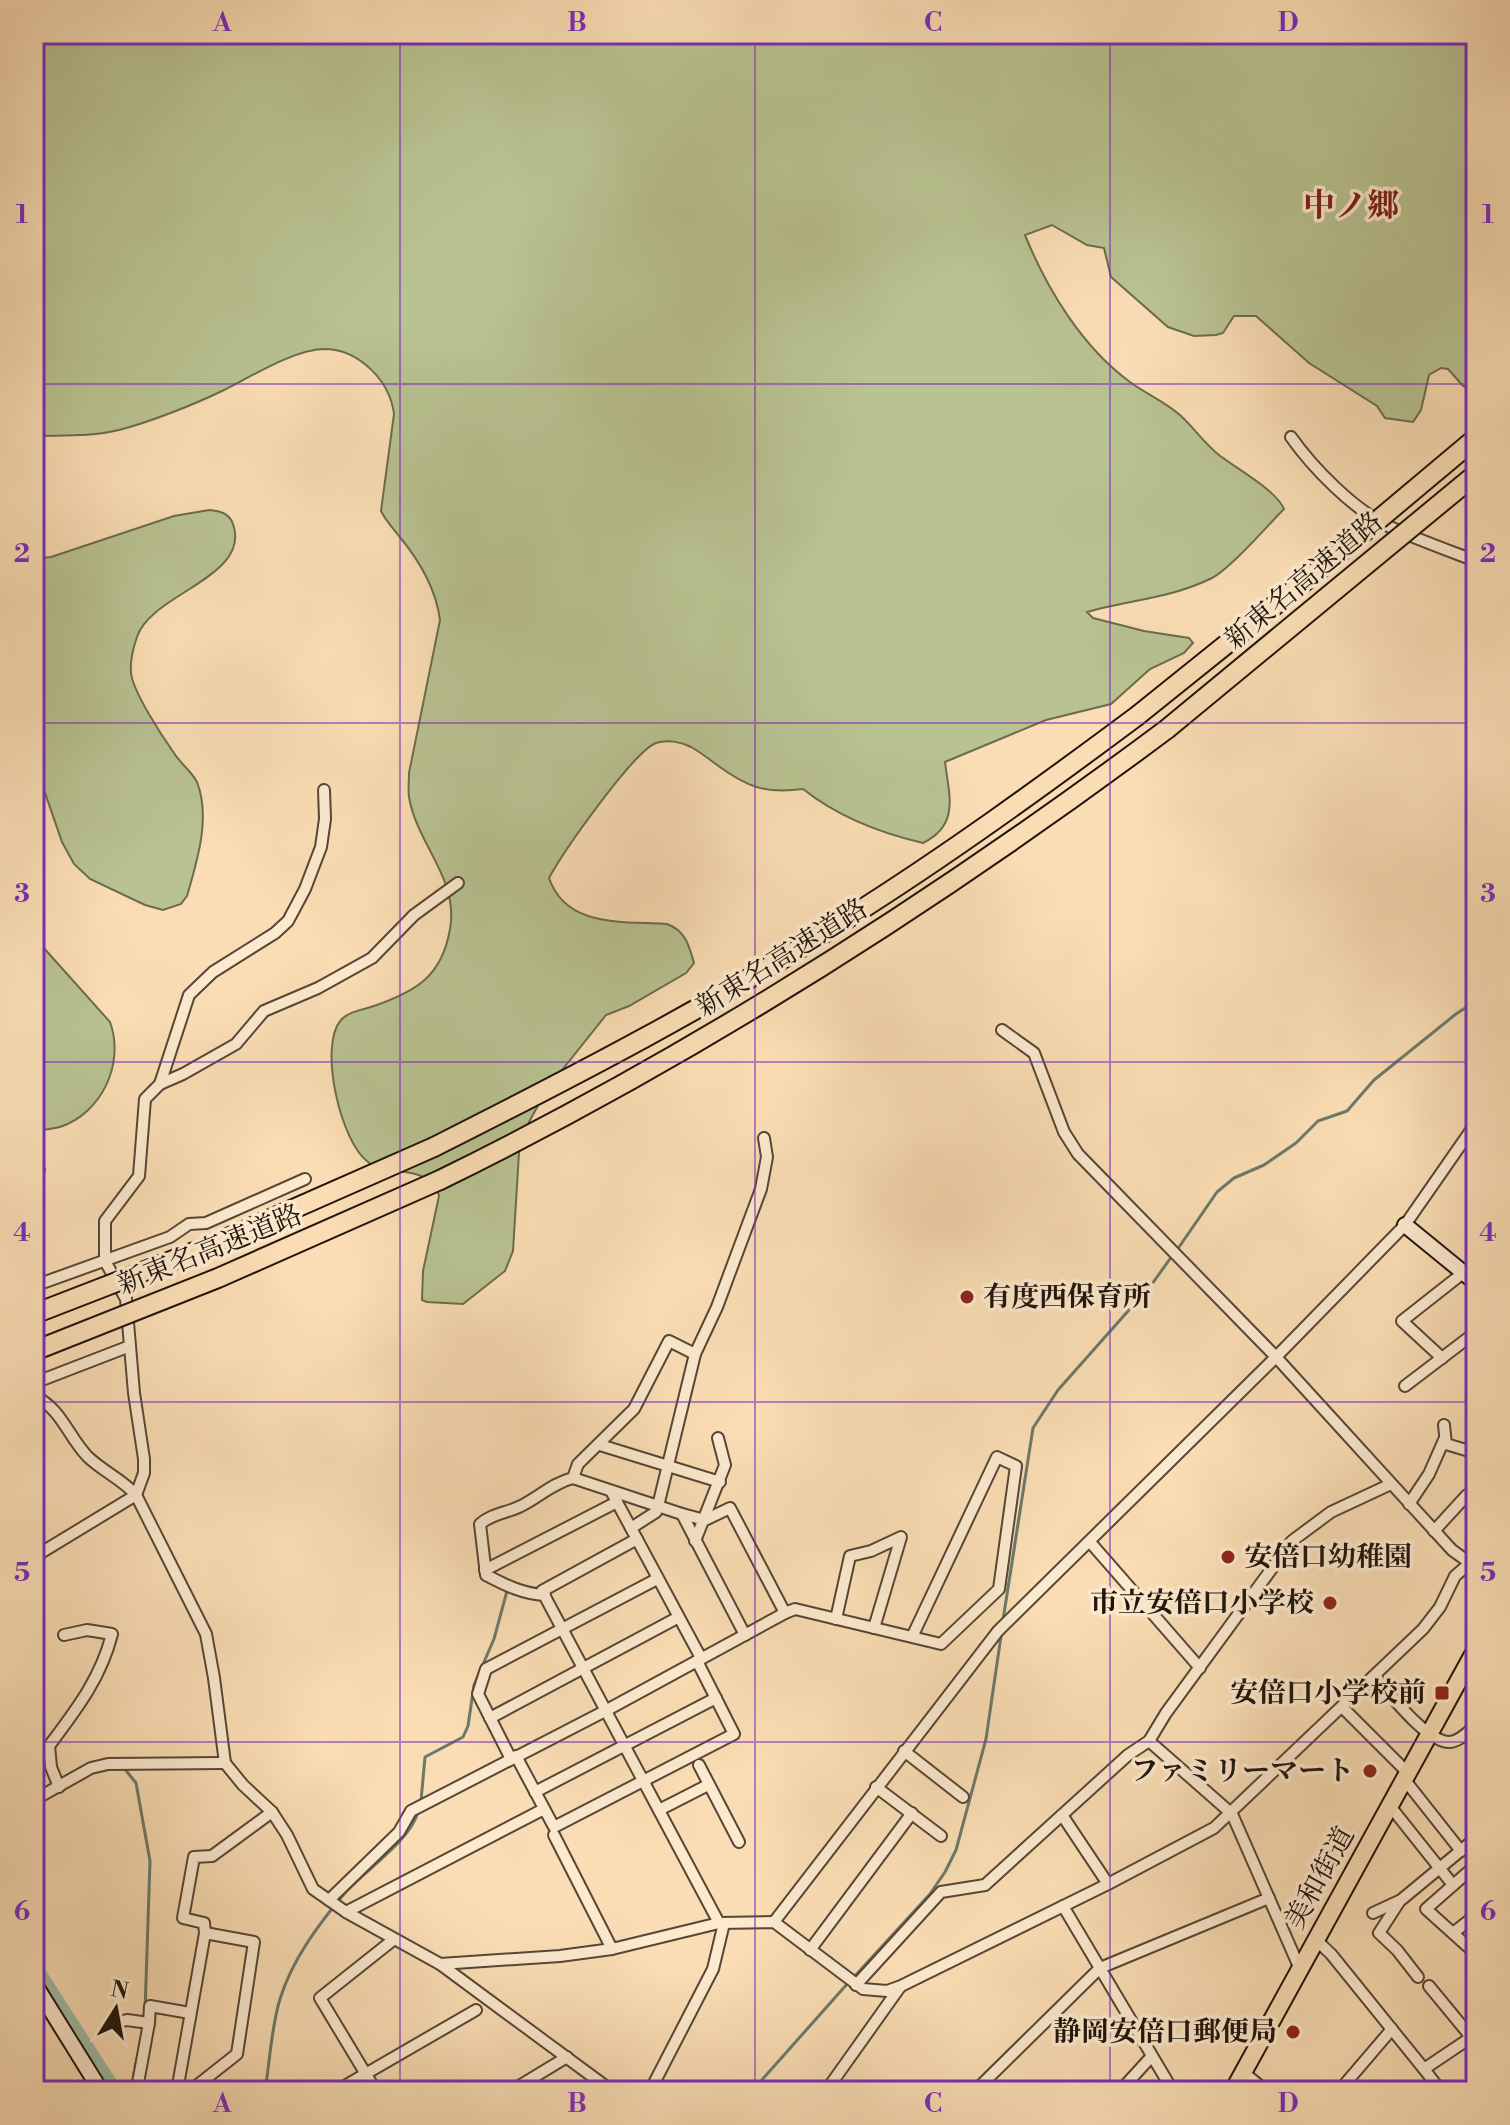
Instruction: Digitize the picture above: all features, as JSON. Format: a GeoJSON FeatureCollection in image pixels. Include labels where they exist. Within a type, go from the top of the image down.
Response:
{"type":"FeatureCollection","features":[{"type":"Feature","properties":{"kind":"highway","name":"新東名高速道路"},"geometry":{"type":"LineString","coordinates":[[34,1314],[207,1247],[434,1147],[617,1052],[846,920],[963,843],[1137,716],[1476,438]]}},
{"type":"Feature","properties":{"kind":"highway","name":"新東名高速道路"},"geometry":{"type":"LineString","coordinates":[[34,1351],[218,1278],[440,1180],[613,1090],[844,955],[970,872],[1167,729],[1476,474]]}},
{"type":"Feature","properties":{"kind":"main road","name":"美和街道"},"geometry":{"type":"LineString","coordinates":[[1233,2091],[1476,1649]]}},
{"type":"Feature","properties":{"kind":"street"},"geometry":{"type":"LineString","coordinates":[[1291,437],[1306,458],[1365,512],[1386,525],[1476,561]]}},
{"type":"Feature","properties":{"kind":"street"},"geometry":{"type":"LineString","coordinates":[[160,1084],[189,995],[213,972],[275,933],[288,921],[305,889],[321,847],[325,819],[324,790]]}},
{"type":"Feature","properties":{"kind":"street"},"geometry":{"type":"LineString","coordinates":[[34,1557],[136,1495],[144,1473],[126,1299],[105,1261],[105,1221],[139,1176],[145,1099],[160,1084],[236,1044],[264,1011],[318,988],[372,958],[414,915],[458,883]]}},
{"type":"Feature","properties":{"kind":"street"},"geometry":{"type":"LineString","coordinates":[[440,1964],[560,1956],[612,1949],[721,1923],[774,1922],[856,1985],[873,1991],[887,1991],[901,1986],[1194,1841],[1232,1814],[1423,1629],[1440,1607],[1455,1576],[1474,1561],[1452,1550],[1276,1357],[1078,1154],[1064,1132],[1034,1053],[1002,1030]]}},
{"type":"Feature","properties":{"kind":"street"},"geometry":{"type":"LineString","coordinates":[[774,1922],[998,1631],[1405,1225],[1475,1126]]}},
{"type":"Feature","properties":{"kind":"street"},"geometry":{"type":"LineString","coordinates":[[631,1528],[656,1512],[695,1354],[717,1307],[761,1189],[767,1157],[764,1138]]}},
{"type":"Feature","properties":{"kind":"street"},"geometry":{"type":"LineString","coordinates":[[34,1286],[170,1237],[189,1224],[206,1223],[305,1179]]}},
{"type":"Feature","properties":{"kind":"street"},"geometry":{"type":"LineString","coordinates":[[1405,1225],[1476,1283]]}},
{"type":"Feature","properties":{"kind":"street"},"geometry":{"type":"LineString","coordinates":[[1442,1358],[1402,1321],[1463,1273]]}},
{"type":"Feature","properties":{"kind":"street"},"geometry":{"type":"LineString","coordinates":[[1405,1386],[1476,1332]]}},
{"type":"Feature","properties":{"kind":"street"},"geometry":{"type":"LineString","coordinates":[[573,1478],[578,1464],[634,1409],[669,1341],[695,1354]]}},
{"type":"Feature","properties":{"kind":"street"},"geometry":{"type":"LineString","coordinates":[[34,1383],[130,1346]]}},
{"type":"Feature","properties":{"kind":"street"},"geometry":{"type":"LineString","coordinates":[[34,1396],[54,1409],[87,1457],[136,1495],[206,1634],[225,1763],[272,1812],[287,1835],[313,1889],[393,1940],[440,1964],[612,2091]]}},
{"type":"Feature","properties":{"kind":"street"},"geometry":{"type":"LineString","coordinates":[[1409,1504],[1429,1474],[1444,1440],[1444,1425]]}},
{"type":"Feature","properties":{"kind":"street"},"geometry":{"type":"LineString","coordinates":[[695,1541],[725,1465],[718,1438]]}},
{"type":"Feature","properties":{"kind":"street"},"geometry":{"type":"LineString","coordinates":[[1444,1440],[1446,1444],[1476,1453]]}},
{"type":"Feature","properties":{"kind":"street"},"geometry":{"type":"LineString","coordinates":[[600,1445],[720,1482]]}},
{"type":"Feature","properties":{"kind":"street"},"geometry":{"type":"LineString","coordinates":[[329,1900],[399,1832],[411,1811],[607,1710],[785,1613],[795,1609],[941,1644],[999,1589],[1016,1466],[997,1457],[912,1637]]}},
{"type":"Feature","properties":{"kind":"street"},"geometry":{"type":"LineString","coordinates":[[545,1595],[508,1587],[486,1575],[480,1524],[489,1516],[520,1506],[558,1481],[573,1478],[614,1496],[705,1520],[730,1508],[785,1613]]}},
{"type":"Feature","properties":{"kind":"street"},"geometry":{"type":"LineString","coordinates":[[856,1985],[941,1892],[985,1885],[1128,1755],[1149,1741],[1292,1541],[1331,1512],[1391,1484]]}},
{"type":"Feature","properties":{"kind":"street"},"geometry":{"type":"LineString","coordinates":[[1434,1531],[1467,1495]]}},
{"type":"Feature","properties":{"kind":"street"},"geometry":{"type":"LineString","coordinates":[[614,1496],[699,1659],[734,1734],[554,1827],[478,1694],[486,1669],[657,1579]]}},
{"type":"Feature","properties":{"kind":"street"},"geometry":{"type":"LineString","coordinates":[[485,1570],[614,1496]]}},
{"type":"Feature","properties":{"kind":"street"},"geometry":{"type":"LineString","coordinates":[[682,1514],[745,1635]]}},
{"type":"Feature","properties":{"kind":"street"},"geometry":{"type":"LineString","coordinates":[[836,1619],[850,1556],[871,1551],[901,1537],[874,1628]]}},
{"type":"Feature","properties":{"kind":"street"},"geometry":{"type":"LineString","coordinates":[[637,1539],[542,1591],[721,1923],[713,1969],[650,2091]]}},
{"type":"Feature","properties":{"kind":"street"},"geometry":{"type":"LineString","coordinates":[[1090,1542],[1200,1668]]}},
{"type":"Feature","properties":{"kind":"street"},"geometry":{"type":"LineString","coordinates":[[490,1718],[677,1618]]}},
{"type":"Feature","properties":{"kind":"street"},"geometry":{"type":"LineString","coordinates":[[59,1787],[51,1767],[49,1746],[88,1693],[106,1658],[112,1634],[87,1630],[64,1635]]}},
{"type":"Feature","properties":{"kind":"street"},"geometry":{"type":"LineString","coordinates":[[1375,1677],[1428,1734],[1441,1741],[1452,1742],[1476,1725]]}},
{"type":"Feature","properties":{"kind":"street"},"geometry":{"type":"LineString","coordinates":[[535,1792],[716,1698]]}},
{"type":"Feature","properties":{"kind":"street"},"geometry":{"type":"LineString","coordinates":[[1343,1708],[1406,1776],[1461,1851]]}},
{"type":"Feature","properties":{"kind":"street"},"geometry":{"type":"LineString","coordinates":[[1149,1741],[1232,1814],[1300,1969]]}},
{"type":"Feature","properties":{"kind":"street"},"geometry":{"type":"LineString","coordinates":[[904,1751],[963,1797]]}},
{"type":"Feature","properties":{"kind":"street"},"geometry":{"type":"LineString","coordinates":[[34,1800],[91,1768],[108,1764],[225,1763]]}},
{"type":"Feature","properties":{"kind":"street"},"geometry":{"type":"LineString","coordinates":[[699,1765],[739,1842]]}},
{"type":"Feature","properties":{"kind":"street"},"geometry":{"type":"LineString","coordinates":[[659,1810],[708,1785]]}},
{"type":"Feature","properties":{"kind":"street"},"geometry":{"type":"LineString","coordinates":[[876,1787],[941,1836]]}},
{"type":"Feature","properties":{"kind":"street"},"geometry":{"type":"LineString","coordinates":[[1390,1806],[1453,1885]]}},
{"type":"Feature","properties":{"kind":"street"},"geometry":{"type":"LineString","coordinates":[[346,1912],[544,1809]]}},
{"type":"Feature","properties":{"kind":"street"},"geometry":{"type":"LineString","coordinates":[[177,2091],[205,1933],[204,1923],[183,1918],[194,1857],[212,1856],[272,1812]]}},
{"type":"Feature","properties":{"kind":"street"},"geometry":{"type":"LineString","coordinates":[[810,1950],[912,1813]]}},
{"type":"Feature","properties":{"kind":"street"},"geometry":{"type":"LineString","coordinates":[[1062,1815],[1108,1884]]}},
{"type":"Feature","properties":{"kind":"street"},"geometry":{"type":"LineString","coordinates":[[554,1835],[612,1949]]}},
{"type":"Feature","properties":{"kind":"street"},"geometry":{"type":"LineString","coordinates":[[1373,1913],[1401,1900],[1476,1838]]}},
{"type":"Feature","properties":{"kind":"street"},"geometry":{"type":"LineString","coordinates":[[1476,1865],[1426,1909],[1476,1954]]}},
{"type":"Feature","properties":{"kind":"street"},"geometry":{"type":"LineString","coordinates":[[975,2091],[1100,1968],[1269,1898]]}},
{"type":"Feature","properties":{"kind":"street"},"geometry":{"type":"LineString","coordinates":[[1401,1900],[1379,1933],[1418,1977]]}},
{"type":"Feature","properties":{"kind":"street"},"geometry":{"type":"LineString","coordinates":[[1063,1906],[1173,2091]]}},
{"type":"Feature","properties":{"kind":"street"},"geometry":{"type":"LineString","coordinates":[[1453,1933],[1476,1915]]}},
{"type":"Feature","properties":{"kind":"street"},"geometry":{"type":"LineString","coordinates":[[190,2091],[237,2054],[254,1942],[205,1933]]}},
{"type":"Feature","properties":{"kind":"street"},"geometry":{"type":"LineString","coordinates":[[1315,1939],[1331,1954],[1440,2091]]}},
{"type":"Feature","properties":{"kind":"street"},"geometry":{"type":"LineString","coordinates":[[376,2091],[320,1998],[393,1940]]}},
{"type":"Feature","properties":{"kind":"street"},"geometry":{"type":"LineString","coordinates":[[34,1983],[101,2091]]}},
{"type":"Feature","properties":{"kind":"street"},"geometry":{"type":"LineString","coordinates":[[826,2091],[901,1986]]}},
{"type":"Feature","properties":{"kind":"street"},"geometry":{"type":"LineString","coordinates":[[1424,2069],[1474,2036],[1429,1986]]}},
{"type":"Feature","properties":{"kind":"street"},"geometry":{"type":"LineString","coordinates":[[143,2091],[138,2083],[150,2006],[190,2013]]}},
{"type":"Feature","properties":{"kind":"street"},"geometry":{"type":"LineString","coordinates":[[336,2091],[476,2010]]}},
{"type":"Feature","properties":{"kind":"street"},"geometry":{"type":"LineString","coordinates":[[114,2023],[127,2020],[149,2023]]}},
{"type":"Feature","properties":{"kind":"street"},"geometry":{"type":"LineString","coordinates":[[1339,2091],[1392,2029]]}},
{"type":"Feature","properties":{"kind":"street"},"geometry":{"type":"LineString","coordinates":[[511,2091],[567,2057]]}},
{"type":"Feature","properties":{"kind":"street"},"geometry":{"type":"LineString","coordinates":[[1120,2091],[1151,2057]]}},
{"type":"Feature","properties":{"kind":"street"},"geometry":{"type":"LineString","coordinates":[[1243,2072],[1266,2091]]}},
{"type":"Feature","properties":{"kind":"green space"},"geometry":{"type":"Polygon","coordinates":[[[34,34],[1476,34],[1476,393],[1463,386],[1448,369],[1441,368],[1429,375],[1421,410],[1413,422],[1385,418],[1377,406],[1309,363],[1256,316],[1234,316],[1223,333],[1216,335],[1194,336],[1168,327],[1111,277],[1104,248],[1087,245],[1052,225],[1025,235],[1055,296],[1096,352],[1130,382],[1175,411],[1214,451],[1265,487],[1284,509],[1212,578],[1166,594],[1087,612],[1093,618],[1189,638],[1193,643],[1184,653],[1150,669],[1111,704],[1046,720],[945,762],[950,797],[947,818],[935,836],[923,843],[860,822],[803,789],[778,790],[747,784],[683,744],[660,742],[645,750],[599,804],[549,878],[568,906],[582,914],[598,919],[673,927],[686,940],[694,963],[686,973],[629,1006],[606,1015],[547,1089],[529,1122],[519,1153],[513,1251],[505,1271],[463,1304],[427,1302],[422,1300],[423,1271],[439,1196],[436,1186],[415,1174],[374,1165],[358,1152],[342,1116],[332,1071],[334,1033],[341,1020],[403,994],[425,980],[441,959],[450,929],[449,894],[420,831],[409,797],[409,773],[440,620],[426,575],[381,511],[394,414],[391,402],[371,369],[349,355],[324,349],[285,359],[198,402],[131,427],[98,434],[34,436],[34,34]]]}},
{"type":"Feature","properties":{"kind":"green space"},"geometry":{"type":"Polygon","coordinates":[[[209,510],[224,513],[233,524],[235,542],[228,558],[214,572],[146,622],[137,637],[131,659],[133,681],[142,702],[177,757],[195,778],[203,810],[201,839],[187,896],[181,904],[163,910],[145,905],[90,879],[74,864],[62,842],[34,761],[34,559],[51,557],[174,516],[209,510]]]}},
{"type":"Feature","properties":{"kind":"green space"},"geometry":{"type":"Polygon","coordinates":[[[34,937],[110,1022],[114,1054],[106,1085],[88,1110],[60,1127],[34,1131],[34,937]]]}},
{"type":"Feature","properties":{"kind":"waterway"},"geometry":{"type":"LineString","coordinates":[[1177,1250],[1217,1192],[1234,1178],[1264,1165],[1296,1143],[1318,1121],[1347,1111],[1374,1080],[1476,1001]]}},
{"type":"Feature","properties":{"kind":"waterway"},"geometry":{"type":"LineString","coordinates":[[1003,1620],[1033,1428],[1058,1390],[1152,1284],[1172,1256]]}},
{"type":"Feature","properties":{"kind":"waterway"},"geometry":{"type":"LineString","coordinates":[[421,1801],[425,1757],[463,1737],[468,1726],[474,1685],[494,1639],[507,1591]]}},
{"type":"Feature","properties":{"kind":"waterway"},"geometry":{"type":"LineString","coordinates":[[853,1978],[930,1894],[956,1850],[986,1739],[1001,1636]]}},
{"type":"Feature","properties":{"kind":"waterway"},"geometry":{"type":"LineString","coordinates":[[124,1768],[136,1783],[150,1861],[145,2011]]}},
{"type":"Feature","properties":{"kind":"waterway"},"geometry":{"type":"LineString","coordinates":[[265,2091],[277,2010],[299,1957],[344,1894],[406,1834],[418,1812]]}},
{"type":"Feature","properties":{"kind":"waterway"},"geometry":{"type":"LineString","coordinates":[[34,1967],[114,2091]]}},
{"type":"Feature","properties":{"kind":"waterway"},"geometry":{"type":"LineString","coordinates":[[752,2091],[848,1983]]}},
{"type":"Feature","properties":{"kind":"waterway"},"geometry":{"type":"LineString","coordinates":[[135,2067],[138,2055]]}},
{"type":"Feature","properties":{"kind":"waterway"},"geometry":{"type":"LineString","coordinates":[[134,2073],[132,2086],[135,2091]]}},
{"type":"Feature","properties":{"kind":"place","name":"有度西保育所"},"geometry":{"type":"Point","coordinates":[967,1297]}},
{"type":"Feature","properties":{"kind":"place","name":"安倍口幼稚園"},"geometry":{"type":"Point","coordinates":[1228,1557]}},
{"type":"Feature","properties":{"kind":"place","name":"市立安倍口小学校"},"geometry":{"type":"Point","coordinates":[1330,1603]}},
{"type":"Feature","properties":{"kind":"place","name":"安倍口小学校前"},"geometry":{"type":"Point","coordinates":[1442,1693]}},
{"type":"Feature","properties":{"kind":"place","name":"ファミリーマート"},"geometry":{"type":"Point","coordinates":[1370,1771]}},
{"type":"Feature","properties":{"kind":"place","name":"静岡安倍口郵便局"},"geometry":{"type":"Point","coordinates":[1293,2032]}},
{"type":"Feature","properties":{"kind":"district","name":"中ノ郷"},"geometry":{"type":"Point","coordinates":[1351,206]}}]}
